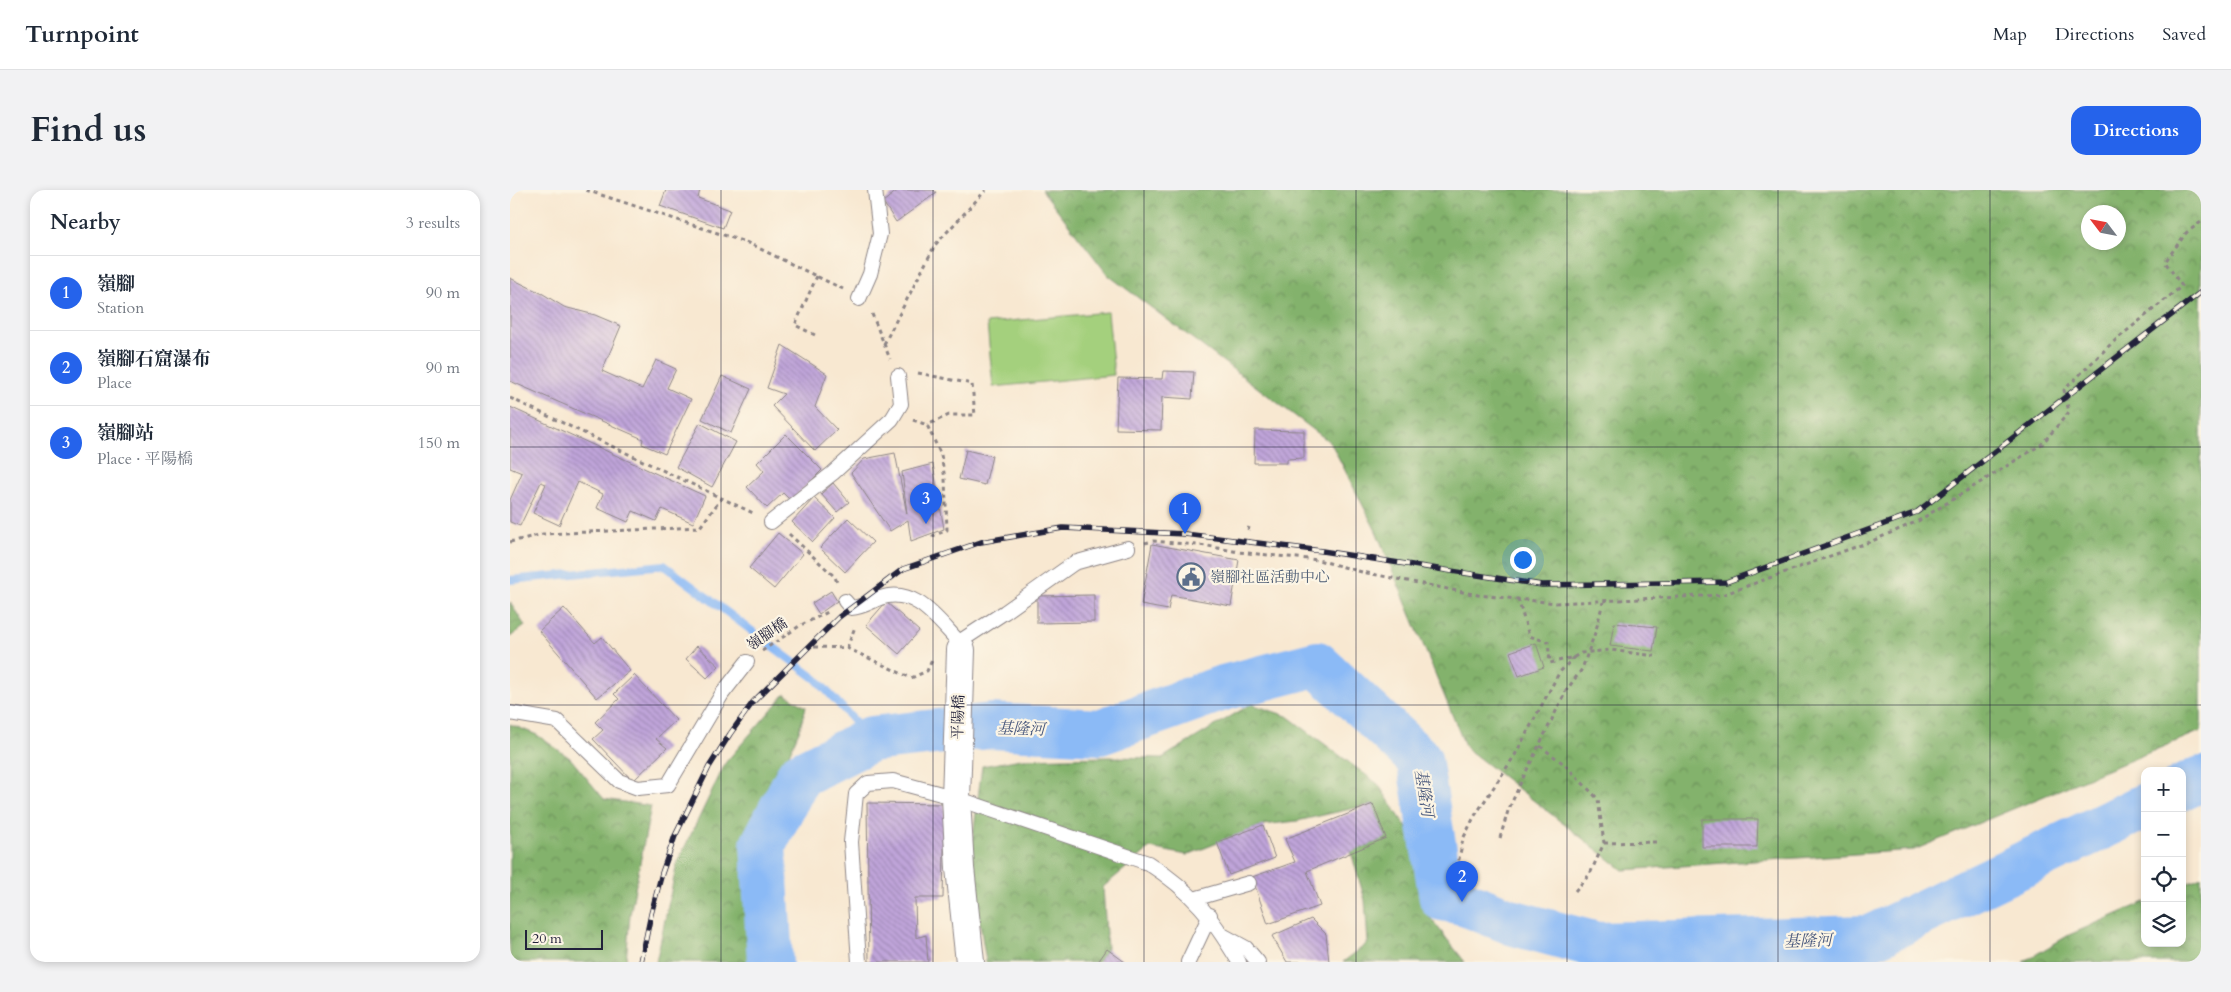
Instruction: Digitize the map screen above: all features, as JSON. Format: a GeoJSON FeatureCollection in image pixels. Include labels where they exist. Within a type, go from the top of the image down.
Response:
{"type":"FeatureCollection","features":[{"type":"Feature","properties":{"kind":"street","name":"平陽橋"},"geometry":{"type":"LineString","coordinates":[[960,646],[956,791],[960,868],[970,962]]}},
{"type":"Feature","properties":{"kind":"lane"},"geometry":{"type":"LineString","coordinates":[[859,299],[870,274],[880,234],[875,190]]}},
{"type":"Feature","properties":{"kind":"lane"},"geometry":{"type":"LineString","coordinates":[[771,522],[833,473],[892,419],[901,404],[898,376]]}},
{"type":"Feature","properties":{"kind":"lane"},"geometry":{"type":"LineString","coordinates":[[845,602],[851,608],[862,607],[880,598],[900,594],[924,606],[960,646],[1074,563],[1128,548]]}},
{"type":"Feature","properties":{"kind":"lane"},"geometry":{"type":"LineString","coordinates":[[510,713],[557,721],[620,781],[638,788],[668,785],[722,694],[747,662]]}},
{"type":"Feature","properties":{"kind":"lane"},"geometry":{"type":"LineString","coordinates":[[859,962],[852,842],[856,794],[868,783],[893,781],[956,791],[1148,863],[1175,881],[1210,915],[1240,962]]}},
{"type":"Feature","properties":{"kind":"lane"},"geometry":{"type":"LineString","coordinates":[[1194,899],[1249,883]]}},
{"type":"Feature","properties":{"kind":"lane"},"geometry":{"type":"LineString","coordinates":[[1188,962],[1210,915]]}},
{"type":"Feature","properties":{"kind":"lane"},"geometry":{"type":"LineString","coordinates":[[1223,935],[1246,948],[1258,962]]}},
{"type":"Feature","properties":{"kind":"path"},"geometry":{"type":"LineString","coordinates":[[586,190],[748,243],[817,276],[859,299],[868,306],[898,376],[918,373],[972,384],[975,415],[949,415],[927,425]]}},
{"type":"Feature","properties":{"kind":"path"},"geometry":{"type":"LineString","coordinates":[[884,344],[935,245],[986,190]]}},
{"type":"Feature","properties":{"kind":"path"},"geometry":{"type":"LineString","coordinates":[[1128,548],[1153,541],[1318,560],[1397,580],[1478,595],[1556,603],[1722,595],[1872,541],[1918,521],[2008,467],[2042,444],[2069,412],[2064,390],[2112,343],[2182,286],[2165,262],[2186,233],[2201,222]]}},
{"type":"Feature","properties":{"kind":"path"},"geometry":{"type":"LineString","coordinates":[[817,276],[795,325],[818,336]]}},
{"type":"Feature","properties":{"kind":"path"},"geometry":{"type":"LineString","coordinates":[[510,398],[771,522],[795,538],[835,577],[845,602]]}},
{"type":"Feature","properties":{"kind":"path"},"geometry":{"type":"LineString","coordinates":[[892,419],[914,420],[927,425],[941,455],[945,479],[947,530],[932,538]]}},
{"type":"Feature","properties":{"kind":"path"},"geometry":{"type":"LineString","coordinates":[[510,542],[543,534],[700,527],[721,499]]}},
{"type":"Feature","properties":{"kind":"path"},"geometry":{"type":"LineString","coordinates":[[1518,599],[1529,636],[1548,642],[1550,663],[1574,657],[1581,653],[1610,650],[1655,656]]}},
{"type":"Feature","properties":{"kind":"path"},"geometry":{"type":"LineString","coordinates":[[1500,838],[1512,804],[1566,691],[1582,670],[1596,630],[1603,602]]}},
{"type":"Feature","properties":{"kind":"path","name":"嶺腳橋"},"geometry":{"type":"LineString","coordinates":[[747,662],[801,625],[831,610]]}},
{"type":"Feature","properties":{"kind":"path"},"geometry":{"type":"LineString","coordinates":[[814,647],[847,648],[911,678],[927,671],[933,658]]}},
{"type":"Feature","properties":{"kind":"path"},"geometry":{"type":"LineString","coordinates":[[1454,884],[1463,839],[1474,818],[1515,755],[1559,673],[1574,657]]}},
{"type":"Feature","properties":{"kind":"path"},"geometry":{"type":"LineString","coordinates":[[1540,746],[1564,764],[1598,799],[1604,843],[1590,874],[1575,891]]}},
{"type":"Feature","properties":{"kind":"path"},"geometry":{"type":"LineString","coordinates":[[1604,843],[1657,842]]}},
{"type":"Feature","properties":{"kind":"green space"},"geometry":{"type":"Polygon","coordinates":[[[1042,190],[2201,190],[2201,731],[1914,850],[1623,870],[1466,748],[1376,531],[1331,443],[1108,275],[1042,190]]]}},
{"type":"Feature","properties":{"kind":"green space"},"geometry":{"type":"Polygon","coordinates":[[[1108,312],[1114,375],[993,387],[987,323],[1108,312]]]}},
{"type":"Feature","properties":{"kind":"green space"},"geometry":{"type":"Polygon","coordinates":[[[510,602],[525,626],[510,637],[510,602]]]}},
{"type":"Feature","properties":{"kind":"green space"},"geometry":{"type":"Polygon","coordinates":[[[785,694],[806,707],[799,731],[747,852],[750,962],[656,962],[677,863],[726,762],[785,694]]]}},
{"type":"Feature","properties":{"kind":"green space"},"geometry":{"type":"Polygon","coordinates":[[[1251,704],[1287,716],[1378,784],[1414,839],[1425,911],[1465,962],[1343,962],[1368,943],[1365,900],[1351,852],[1386,838],[1373,804],[1297,821],[1263,825],[1187,855],[1150,848],[1103,887],[1107,949],[1098,962],[986,962],[970,860],[982,766],[1021,759],[1162,758],[1251,704]]]}},
{"type":"Feature","properties":{"kind":"green space"},"geometry":{"type":"Polygon","coordinates":[[[510,724],[537,735],[570,758],[604,799],[651,806],[630,915],[626,962],[510,962],[510,724]]]}},
{"type":"Feature","properties":{"kind":"green space"},"geometry":{"type":"Polygon","coordinates":[[[2201,877],[2201,962],[2023,962],[2069,935],[2141,904],[2141,947],[2186,947],[2186,883],[2201,877]]]}},
{"type":"Feature","properties":{"kind":"building"},"geometry":{"type":"Polygon","coordinates":[[[666,190],[700,190],[698,198],[730,210],[723,228],[660,206],[666,190]]]}},
{"type":"Feature","properties":{"kind":"building"},"geometry":{"type":"Polygon","coordinates":[[[898,190],[934,190],[936,193],[896,222],[883,202],[898,190]]]}},
{"type":"Feature","properties":{"kind":"building"},"geometry":{"type":"Polygon","coordinates":[[[510,278],[543,294],[564,307],[595,315],[621,326],[602,371],[642,389],[656,360],[676,369],[667,388],[691,399],[665,454],[642,444],[643,439],[510,381],[510,278]]]}},
{"type":"Feature","properties":{"kind":"building"},"geometry":{"type":"Polygon","coordinates":[[[782,345],[827,374],[815,407],[837,430],[815,451],[772,406],[784,394],[767,388],[782,345]]]}},
{"type":"Feature","properties":{"kind":"building"},"geometry":{"type":"Polygon","coordinates":[[[1163,371],[1194,372],[1192,399],[1162,397],[1161,430],[1116,429],[1118,378],[1162,379],[1163,371]]]}},
{"type":"Feature","properties":{"kind":"building"},"geometry":{"type":"Polygon","coordinates":[[[722,376],[751,389],[731,433],[702,419],[722,376]]]}},
{"type":"Feature","properties":{"kind":"building"},"geometry":{"type":"Polygon","coordinates":[[[510,407],[705,496],[693,523],[662,509],[656,521],[633,511],[628,522],[597,508],[603,494],[578,482],[559,525],[533,513],[546,484],[541,482],[520,526],[510,522],[510,500],[522,473],[510,468],[510,407]]]}},
{"type":"Feature","properties":{"kind":"building"},"geometry":{"type":"Polygon","coordinates":[[[700,423],[736,442],[712,487],[676,467],[700,423]]]}},
{"type":"Feature","properties":{"kind":"building"},"geometry":{"type":"Polygon","coordinates":[[[1255,430],[1304,431],[1304,458],[1287,459],[1287,463],[1254,463],[1255,430]]]}},
{"type":"Feature","properties":{"kind":"building"},"geometry":{"type":"Polygon","coordinates":[[[786,434],[822,470],[791,501],[783,493],[767,508],[747,487],[764,471],[757,463],[786,434]]]}},
{"type":"Feature","properties":{"kind":"building"},"geometry":{"type":"Polygon","coordinates":[[[966,450],[992,456],[985,485],[959,479],[966,450]]]}},
{"type":"Feature","properties":{"kind":"building"},"geometry":{"type":"Polygon","coordinates":[[[895,453],[907,514],[902,472],[933,464],[944,529],[911,541],[908,520],[890,531],[851,473],[864,459],[895,453]]]}},
{"type":"Feature","properties":{"kind":"building"},"geometry":{"type":"Polygon","coordinates":[[[833,483],[849,502],[837,512],[821,494],[833,483]]]}},
{"type":"Feature","properties":{"kind":"building"},"geometry":{"type":"Polygon","coordinates":[[[814,498],[835,518],[813,542],[792,522],[814,498]]]}},
{"type":"Feature","properties":{"kind":"building"},"geometry":{"type":"Polygon","coordinates":[[[848,518],[873,542],[845,572],[820,548],[848,518]]]}},
{"type":"Feature","properties":{"kind":"building"},"geometry":{"type":"Polygon","coordinates":[[[778,533],[803,554],[774,589],[749,568],[778,533]]]}},
{"type":"Feature","properties":{"kind":"building","name":"嶺腳社區活動中心"},"geometry":{"type":"Polygon","coordinates":[[[1152,544],[1239,560],[1231,606],[1171,595],[1168,610],[1141,605],[1152,544]]]}},
{"type":"Feature","properties":{"kind":"building"},"geometry":{"type":"Polygon","coordinates":[[[831,591],[837,601],[819,614],[812,603],[831,591]]]}},
{"type":"Feature","properties":{"kind":"building"},"geometry":{"type":"Polygon","coordinates":[[[1094,595],[1094,622],[1037,623],[1037,596],[1094,595]]]}},
{"type":"Feature","properties":{"kind":"building"},"geometry":{"type":"Polygon","coordinates":[[[886,602],[919,631],[899,654],[866,625],[886,602]]]}},
{"type":"Feature","properties":{"kind":"building"},"geometry":{"type":"Polygon","coordinates":[[[564,608],[595,643],[602,637],[630,671],[597,698],[539,631],[564,608]]]}},
{"type":"Feature","properties":{"kind":"building"},"geometry":{"type":"Polygon","coordinates":[[[1614,623],[1657,627],[1653,651],[1610,646],[1614,623]]]}},
{"type":"Feature","properties":{"kind":"building"},"geometry":{"type":"Polygon","coordinates":[[[1536,643],[1544,667],[1519,676],[1510,652],[1536,643]]]}},
{"type":"Feature","properties":{"kind":"building"},"geometry":{"type":"Polygon","coordinates":[[[697,646],[719,666],[707,678],[686,659],[697,646]]]}},
{"type":"Feature","properties":{"kind":"building"},"geometry":{"type":"Polygon","coordinates":[[[634,675],[676,720],[656,739],[667,748],[633,781],[593,739],[603,730],[595,722],[619,699],[614,694],[634,675]]]}},
{"type":"Feature","properties":{"kind":"building"},"geometry":{"type":"Polygon","coordinates":[[[867,803],[945,804],[943,898],[915,898],[916,938],[926,935],[928,962],[869,962],[867,803]]]}},
{"type":"Feature","properties":{"kind":"building"},"geometry":{"type":"Polygon","coordinates":[[[1373,804],[1386,838],[1307,871],[1320,906],[1268,924],[1252,877],[1295,862],[1285,839],[1373,804]]]}},
{"type":"Feature","properties":{"kind":"building"},"geometry":{"type":"Polygon","coordinates":[[[1702,819],[1758,819],[1757,847],[1702,847],[1702,819]]]}},
{"type":"Feature","properties":{"kind":"building"},"geometry":{"type":"Polygon","coordinates":[[[1263,825],[1275,858],[1229,875],[1217,842],[1263,825]]]}},
{"type":"Feature","properties":{"kind":"building"},"geometry":{"type":"Polygon","coordinates":[[[1311,919],[1326,934],[1329,962],[1287,962],[1272,936],[1311,919]]]}},
{"type":"Feature","properties":{"kind":"building"},"geometry":{"type":"Polygon","coordinates":[[[1107,949],[1125,962],[1098,962],[1107,949]]]}},
{"type":"Feature","properties":{"kind":"waterway"},"geometry":{"type":"LineString","coordinates":[[510,580],[664,565],[816,679],[871,739]]}},
{"type":"Feature","properties":{"kind":"waterway","name":"基隆河"},"geometry":{"type":"LineString","coordinates":[[770,962],[763,845],[799,775],[871,739],[991,726],[1100,732],[1223,688],[1317,664],[1419,759],[1442,898],[1462,902],[1514,923],[1597,945],[1870,938],[2141,808]]}},
{"type":"Feature","properties":{"kind":"waterway","name":"基隆河"},"geometry":{"type":"LineString","coordinates":[[2186,786],[2201,779]]}},
{"type":"Feature","properties":{"kind":"railway"},"geometry":{"type":"LineString","coordinates":[[641,962],[662,873],[675,836],[709,767],[730,734],[753,702],[839,617],[903,569],[981,542],[1063,528],[1185,534],[1322,551],[1542,585],[1726,582],[1917,512],[2201,292]]}},
{"type":"Feature","properties":{"kind":"place","name":"嶺腳站"},"geometry":{"type":"Point","coordinates":[926,524]}},
{"type":"Feature","properties":{"kind":"place","name":"嶺腳"},"geometry":{"type":"Point","coordinates":[1185,534]}},
{"type":"Feature","properties":{"kind":"place","name":"嶺腳社區活動中心"},"geometry":{"type":"Point","coordinates":[1191,577]}},
{"type":"Feature","properties":{"kind":"place","name":"嶺腳石窟瀑布"},"geometry":{"type":"Point","coordinates":[1462,902]}}]}
